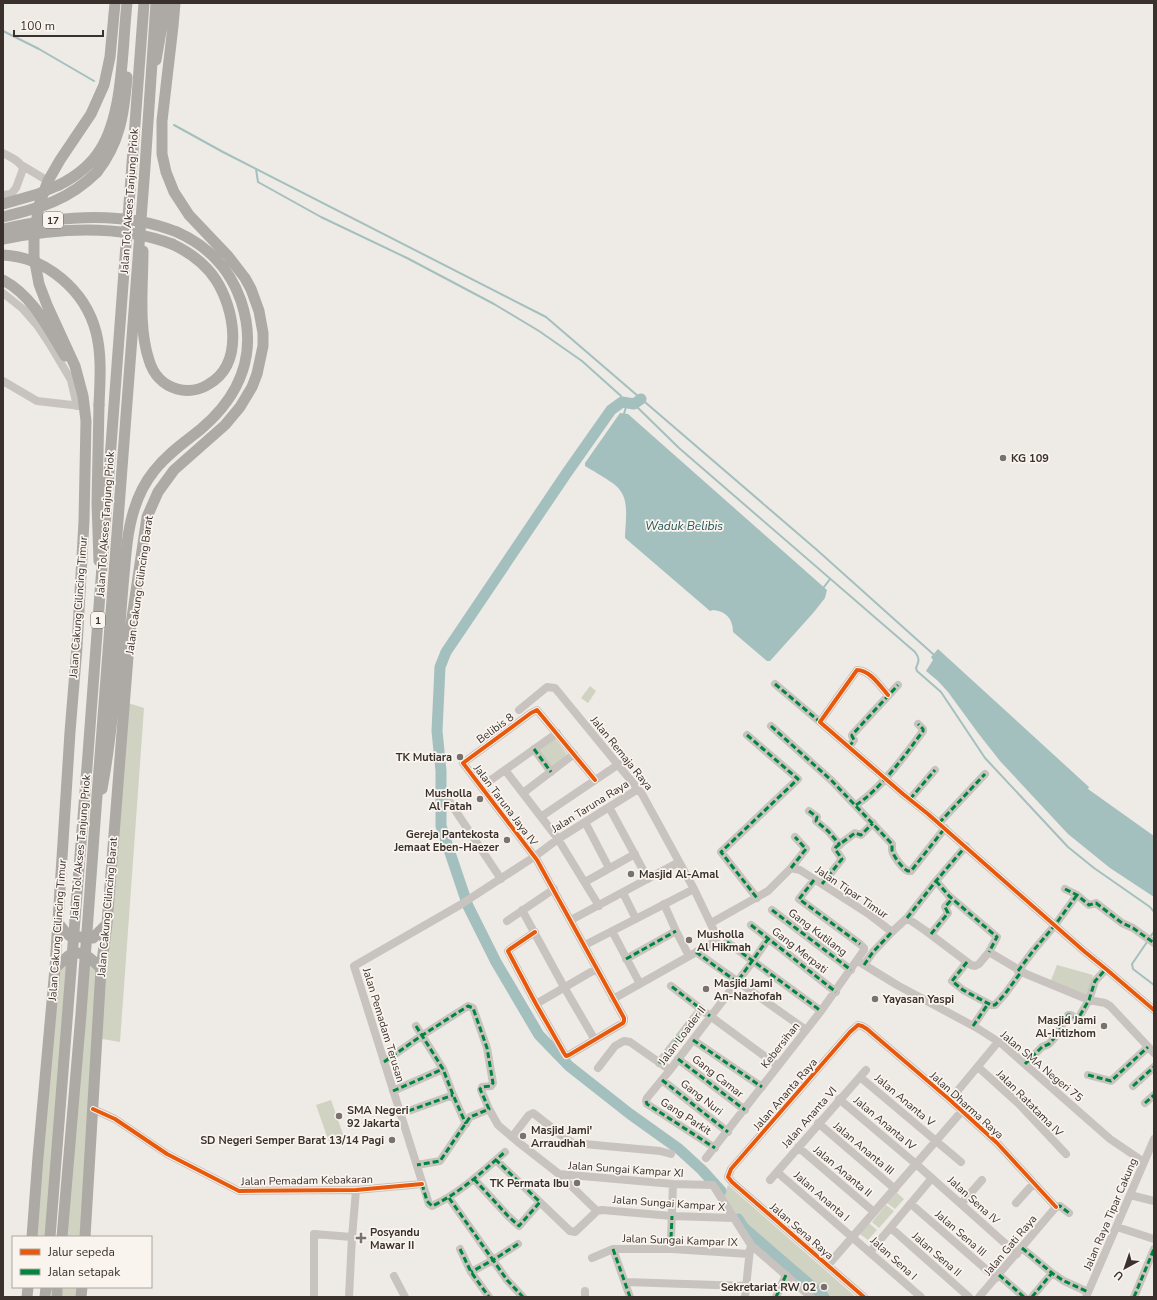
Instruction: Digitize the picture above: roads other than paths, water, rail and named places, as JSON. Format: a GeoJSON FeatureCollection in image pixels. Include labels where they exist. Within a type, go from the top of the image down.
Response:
{"type":"FeatureCollection","features":[{"type":"Feature","properties":{"kind":"highway","name":"Jalan Cakung Cilincing Timur"},"geometry":{"type":"LineString","coordinates":[[32,1236],[37,1161],[55,968],[84,521],[81,386],[71,354],[43,294],[35,266],[34,237],[36,216],[48,181],[60,160],[91,114],[104,85],[109,69],[115,3]]}},
{"type":"Feature","properties":{"kind":"highway"},"geometry":{"type":"LineString","coordinates":[[3,204],[47,191],[63,183],[85,168],[100,150],[111,127],[114,115],[120,82],[127,3]]}},
{"type":"Feature","properties":{"kind":"highway"},"geometry":{"type":"LineString","coordinates":[[3,217],[40,207],[66,196],[97,172],[108,157],[117,138],[124,112],[133,3]]}},
{"type":"Feature","properties":{"kind":"highway","name":"Jalan Tol Akses Tanjung Priok"},"geometry":{"type":"LineString","coordinates":[[50,1236],[144,3]]}},
{"type":"Feature","properties":{"kind":"highway","name":"Jalan Tol Akses Tanjung Priok"},"geometry":{"type":"LineString","coordinates":[[62,1236],[81,1014],[156,3]]}},
{"type":"Feature","properties":{"kind":"highway"},"geometry":{"type":"LineString","coordinates":[[149,103],[166,3]]}},
{"type":"Feature","properties":{"kind":"highway","name":"Jalan Cakung Cilincing Barat"},"geometry":{"type":"LineString","coordinates":[[85,1236],[101,969],[107,924],[130,631],[147,517],[158,492],[174,470],[225,425],[240,407],[252,387],[263,346],[263,333],[259,311],[251,289],[245,278],[228,256],[198,225],[181,204],[174,192],[165,168],[162,142],[162,121],[175,3]]}},
{"type":"Feature","properties":{"kind":"highway","name":"17"},"geometry":{"type":"LineString","coordinates":[[3,239],[64,232],[103,231],[140,234],[146,236],[156,238],[172,244],[195,258],[213,275],[220,287],[227,302],[233,336],[231,352],[226,365],[213,382],[206,386],[193,390],[187,390],[168,385],[159,377],[149,360],[144,336],[142,313],[142,291],[144,236],[144,229],[145,167]]}},
{"type":"Feature","properties":{"kind":"highway","name":"17"},"geometry":{"type":"LineString","coordinates":[[3,229],[50,221],[103,218],[133,219],[160,225],[187,236],[209,251],[226,271],[237,290],[245,314],[247,339],[244,365],[232,395],[212,418],[159,465],[145,485],[134,508],[129,526],[126,549],[116,683],[110,737],[95,822]]}},
{"type":"Feature","properties":{"kind":"highway"},"geometry":{"type":"LineString","coordinates":[[3,255],[32,260],[51,270],[61,278],[83,302],[93,322],[96,332],[100,368],[97,503],[100,586]]}},
{"type":"Feature","properties":{"kind":"highway"},"geometry":{"type":"LineString","coordinates":[[7,282],[24,296],[36,310],[63,352],[81,386]]}},
{"type":"Feature","properties":{"kind":"highway"},"geometry":{"type":"LineString","coordinates":[[58,923],[70,936],[89,938],[93,938],[107,924]]}},
{"type":"Feature","properties":{"kind":"highway"},"geometry":{"type":"LineString","coordinates":[[55,968],[69,955],[75,953],[86,955],[101,969]]}},
{"type":"Feature","properties":{"kind":"street"},"geometry":{"type":"LineString","coordinates":[[3,153],[48,181]]}},
{"type":"Feature","properties":{"kind":"street"},"geometry":{"type":"LineString","coordinates":[[3,195],[11,194],[16,188],[23,166]]}},
{"type":"Feature","properties":{"kind":"street"},"geometry":{"type":"LineString","coordinates":[[3,293],[23,309],[37,325],[70,380],[81,406],[37,401],[3,381]]}},
{"type":"Feature","properties":{"kind":"street"},"geometry":{"type":"LineString","coordinates":[[820,722],[857,670],[862,670],[873,678],[888,696]]}},
{"type":"Feature","properties":{"kind":"street"},"geometry":{"type":"LineString","coordinates":[[775,684],[942,825],[1055,926],[1154,1010]]}},
{"type":"Feature","properties":{"kind":"street"},"geometry":{"type":"LineString","coordinates":[[849,747],[854,740],[852,735],[898,685]]}},
{"type":"Feature","properties":{"kind":"street","name":"Jalan Remaja Raya"},"geometry":{"type":"LineString","coordinates":[[519,710],[547,687],[555,688],[638,788],[694,889],[711,923],[717,939],[613,999]]}},
{"type":"Feature","properties":{"kind":"street","name":"Belibis 8"},"geometry":{"type":"LineString","coordinates":[[463,763],[537,710],[557,733]]}},
{"type":"Feature","properties":{"kind":"street"},"geometry":{"type":"LineString","coordinates":[[856,805],[866,798],[885,778],[923,731],[918,724]]}},
{"type":"Feature","properties":{"kind":"street"},"geometry":{"type":"LineString","coordinates":[[771,726],[832,781],[856,805],[892,844],[893,854],[905,870],[908,871],[910,871],[942,825],[985,774]]}},
{"type":"Feature","properties":{"kind":"street"},"geometry":{"type":"LineString","coordinates":[[481,787],[557,733],[595,780]]}},
{"type":"Feature","properties":{"kind":"street"},"geometry":{"type":"LineString","coordinates":[[748,735],[798,779],[721,852],[757,898]]}},
{"type":"Feature","properties":{"kind":"street"},"geometry":{"type":"LineString","coordinates":[[534,749],[551,772]]}},
{"type":"Feature","properties":{"kind":"street"},"geometry":{"type":"LineString","coordinates":[[523,793],[574,754]]}},
{"type":"Feature","properties":{"kind":"street","name":"Jalan Taruna Jaya IV"},"geometry":{"type":"LineString","coordinates":[[463,763],[534,857],[554,889],[624,1021],[594,1040]]}},
{"type":"Feature","properties":{"kind":"street"},"geometry":{"type":"LineString","coordinates":[[542,816],[619,764]]}},
{"type":"Feature","properties":{"kind":"street"},"geometry":{"type":"LineString","coordinates":[[505,770],[542,816],[558,839],[599,906]]}},
{"type":"Feature","properties":{"kind":"street"},"geometry":{"type":"LineString","coordinates":[[910,799],[935,770]]}},
{"type":"Feature","properties":{"kind":"street","name":"Jalan Taruna Raya"},"geometry":{"type":"LineString","coordinates":[[460,904],[501,879],[558,839],[638,788]]}},
{"type":"Feature","properties":{"kind":"street"},"geometry":{"type":"LineString","coordinates":[[444,795],[501,879]]}},
{"type":"Feature","properties":{"kind":"street"},"geometry":{"type":"LineString","coordinates":[[609,807],[648,879]]}},
{"type":"Feature","properties":{"kind":"street"},"geometry":{"type":"LineString","coordinates":[[809,811],[816,817],[816,822],[824,827],[840,845]]}},
{"type":"Feature","properties":{"kind":"street"},"geometry":{"type":"LineString","coordinates":[[585,822],[609,868]]}},
{"type":"Feature","properties":{"kind":"street"},"geometry":{"type":"LineString","coordinates":[[861,963],[864,948],[799,899],[842,858],[835,849],[855,833],[861,835],[873,823]]}},
{"type":"Feature","properties":{"kind":"street"},"geometry":{"type":"LineString","coordinates":[[711,923],[757,898],[774,886],[806,849],[795,837]]}},
{"type":"Feature","properties":{"kind":"street","name":"Jalan Tipar Timur"},"geometry":{"type":"LineString","coordinates":[[791,868],[800,870],[870,915],[892,932],[907,918],[966,846]]}},
{"type":"Feature","properties":{"kind":"street"},"geometry":{"type":"LineString","coordinates":[[585,882],[635,854]]}},
{"type":"Feature","properties":{"kind":"street"},"geometry":{"type":"LineString","coordinates":[[571,920],[679,862]]}},
{"type":"Feature","properties":{"kind":"street"},"geometry":{"type":"LineString","coordinates":[[907,918],[931,934],[971,965],[975,966],[979,964],[989,952],[997,937],[952,899],[936,881]]}},
{"type":"Feature","properties":{"kind":"street"},"geometry":{"type":"LineString","coordinates":[[507,921],[554,889]]}},
{"type":"Feature","properties":{"kind":"street"},"geometry":{"type":"LineString","coordinates":[[585,945],[694,889]]}},
{"type":"Feature","properties":{"kind":"street"},"geometry":{"type":"LineString","coordinates":[[1065,889],[1077,895],[1089,904],[1096,903],[1122,923],[1133,928],[1152,942]]}},
{"type":"Feature","properties":{"kind":"street"},"geometry":{"type":"LineString","coordinates":[[623,893],[636,918]]}},
{"type":"Feature","properties":{"kind":"street"},"geometry":{"type":"LineString","coordinates":[[967,962],[952,981],[963,990],[988,1004],[996,1004],[1009,989],[1033,951],[1055,926],[1077,895]]}},
{"type":"Feature","properties":{"kind":"street"},"geometry":{"type":"LineString","coordinates":[[931,934],[948,914],[945,908],[952,899]]}},
{"type":"Feature","properties":{"kind":"street","name":"Jalan Pemadam Terusan"},"geometry":{"type":"LineString","coordinates":[[449,1198],[430,1205],[422,1184],[354,966],[460,904]]}},
{"type":"Feature","properties":{"kind":"street"},"geometry":{"type":"LineString","coordinates":[[664,904],[676,931],[693,954],[766,1000],[806,1030]]}},
{"type":"Feature","properties":{"kind":"street"},"geometry":{"type":"LineString","coordinates":[[522,910],[535,932],[594,1040],[566,1056],[508,951],[535,932]]}},
{"type":"Feature","properties":{"kind":"street","name":"Gang Kutilang"},"geometry":{"type":"LineString","coordinates":[[772,910],[851,970]]}},
{"type":"Feature","properties":{"kind":"street","name":"Gang Merpati"},"geometry":{"type":"LineString","coordinates":[[751,925],[836,992]]}},
{"type":"Feature","properties":{"kind":"street"},"geometry":{"type":"LineString","coordinates":[[612,931],[640,984]]}},
{"type":"Feature","properties":{"kind":"street"},"geometry":{"type":"LineString","coordinates":[[626,959],[676,931]]}},
{"type":"Feature","properties":{"kind":"street","name":"Kebersihan"},"geometry":{"type":"LineString","coordinates":[[706,1158],[745,1110],[836,992],[851,970],[861,963],[892,932]]}},
{"type":"Feature","properties":{"kind":"street","name":"Jalan Loader II"},"geometry":{"type":"LineString","coordinates":[[646,1101],[710,1016],[738,982],[768,939]]}},
{"type":"Feature","properties":{"kind":"street"},"geometry":{"type":"LineString","coordinates":[[727,942],[821,1011]]}},
{"type":"Feature","properties":{"kind":"street"},"geometry":{"type":"LineString","coordinates":[[989,952],[1020,971],[1089,1000],[1105,1003],[1110,1006],[1151,1050],[1112,1081],[1088,1075]]}},
{"type":"Feature","properties":{"kind":"street","name":"Jalan SMA Negeri 75"},"geometry":{"type":"LineString","coordinates":[[861,963],[897,985],[973,1026],[998,1042],[1110,1139],[1144,1162]]}},
{"type":"Feature","properties":{"kind":"street"},"geometry":{"type":"LineString","coordinates":[[536,1004],[596,969]]}},
{"type":"Feature","properties":{"kind":"street"},"geometry":{"type":"LineString","coordinates":[[1025,1064],[1042,1047],[1047,1045],[1052,1040],[1068,1015],[1071,1015],[1077,1019],[1079,1017],[1089,1000],[1095,981],[1106,969]]}},
{"type":"Feature","properties":{"kind":"street"},"geometry":{"type":"LineString","coordinates":[[671,986],[778,1066]]}},
{"type":"Feature","properties":{"kind":"street"},"geometry":{"type":"LineString","coordinates":[[973,1026],[988,1004]]}},
{"type":"Feature","properties":{"kind":"street","name":"Jalan Sungai Kampar XI"},"geometry":{"type":"LineString","coordinates":[[421,1036],[468,1006],[473,1008],[487,1048],[493,1085],[482,1087],[480,1089],[498,1125],[512,1137],[559,1174],[673,1184],[713,1185],[734,1218]]}},
{"type":"Feature","properties":{"kind":"street"},"geometry":{"type":"LineString","coordinates":[[659,1063],[701,1009]]}},
{"type":"Feature","properties":{"kind":"street","name":"Jalan Dharma Raya"},"geometry":{"type":"LineString","coordinates":[[858,1025],[867,1029],[997,1142],[1056,1207]]}},
{"type":"Feature","properties":{"kind":"street","name":"Jalan Ananta Raya"},"geometry":{"type":"LineString","coordinates":[[728,1177],[731,1169],[850,1032],[858,1025]]}},
{"type":"Feature","properties":{"kind":"street"},"geometry":{"type":"LineString","coordinates":[[416,1026],[443,1069],[452,1095],[466,1124]]}},
{"type":"Feature","properties":{"kind":"street"},"geometry":{"type":"LineString","coordinates":[[384,1062],[421,1036]]}},
{"type":"Feature","properties":{"kind":"street"},"geometry":{"type":"LineString","coordinates":[[693,1040],[762,1087]]}},
{"type":"Feature","properties":{"kind":"street"},"geometry":{"type":"LineString","coordinates":[[598,1068],[615,1046],[624,1041],[630,1042],[670,1070]]}},
{"type":"Feature","properties":{"kind":"street"},"geometry":{"type":"LineString","coordinates":[[950,1100],[998,1042]]}},
{"type":"Feature","properties":{"kind":"street","name":"Gang Camar"},"geometry":{"type":"LineString","coordinates":[[678,1059],[745,1110]]}},
{"type":"Feature","properties":{"kind":"street","name":"Jalan Ratatama IV"},"geometry":{"type":"LineString","coordinates":[[978,1067],[1018,1104],[1066,1154]]}},
{"type":"Feature","properties":{"kind":"street"},"geometry":{"type":"LineString","coordinates":[[1133,1086],[1154,1067]]}},
{"type":"Feature","properties":{"kind":"street"},"geometry":{"type":"LineString","coordinates":[[393,1091],[443,1069]]}},
{"type":"Feature","properties":{"kind":"street","name":"Jalan Ananta VI"},"geometry":{"type":"LineString","coordinates":[[770,1180],[818,1123],[866,1070]]}},
{"type":"Feature","properties":{"kind":"street","name":"Jalan Ananta V"},"geometry":{"type":"LineString","coordinates":[[860,1077],[961,1162]]}},
{"type":"Feature","properties":{"kind":"street","name":"Gang Nuri"},"geometry":{"type":"LineString","coordinates":[[662,1080],[728,1132]]}},
{"type":"Feature","properties":{"kind":"street"},"geometry":{"type":"LineString","coordinates":[[400,1114],[452,1095]]}},
{"type":"Feature","properties":{"kind":"street"},"geometry":{"type":"LineString","coordinates":[[1145,1103],[1154,1095]]}},
{"type":"Feature","properties":{"kind":"street","name":"Jalan Ananta IV"},"geometry":{"type":"LineString","coordinates":[[839,1099],[916,1164]]}},
{"type":"Feature","properties":{"kind":"street","name":"Gang Parkit"},"geometry":{"type":"LineString","coordinates":[[646,1101],[647,1104],[715,1148]]}},
{"type":"Feature","properties":{"kind":"street","name":"Jalan Pemadam Kebakaran"},"geometry":{"type":"LineString","coordinates":[[93,1109],[115,1119],[167,1154],[237,1190],[356,1190],[422,1184]]}},
{"type":"Feature","properties":{"kind":"street"},"geometry":{"type":"LineString","coordinates":[[417,1164],[440,1161],[470,1117],[489,1109]]}},
{"type":"Feature","properties":{"kind":"street"},"geometry":{"type":"LineString","coordinates":[[828,1265],[962,1111]]}},
{"type":"Feature","properties":{"kind":"street"},"geometry":{"type":"LineString","coordinates":[[512,1137],[529,1115],[533,1114],[573,1143],[660,1151],[671,1154]]}},
{"type":"Feature","properties":{"kind":"street","name":"Jalan Ananta III"},"geometry":{"type":"LineString","coordinates":[[818,1123],[895,1189]]}},
{"type":"Feature","properties":{"kind":"street","name":"Jalan Raya Tipar Cakung"},"geometry":{"type":"LineString","coordinates":[[1087,1294],[1154,1139]]}},
{"type":"Feature","properties":{"kind":"street","name":"Jalan Ananta II"},"geometry":{"type":"LineString","coordinates":[[798,1147],[874,1212]]}},
{"type":"Feature","properties":{"kind":"street"},"geometry":{"type":"LineString","coordinates":[[505,1152],[449,1198],[507,1280],[522,1297]]}},
{"type":"Feature","properties":{"kind":"street","name":"Jalan Sungai Kampar X"},"geometry":{"type":"LineString","coordinates":[[496,1160],[570,1231],[573,1232],[575,1232],[597,1211],[605,1209],[672,1216],[734,1218]]}},
{"type":"Feature","properties":{"kind":"street","name":"Jalan Sena IV"},"geometry":{"type":"LineString","coordinates":[[916,1164],[961,1204],[1020,1251],[1064,1281],[1087,1294]]}},
{"type":"Feature","properties":{"kind":"street","name":"Jalan Ananta I"},"geometry":{"type":"LineString","coordinates":[[777,1172],[852,1236]]}},
{"type":"Feature","properties":{"kind":"street"},"geometry":{"type":"LineString","coordinates":[[559,1174],[597,1211]]}},
{"type":"Feature","properties":{"kind":"street","name":"Jalan Sena Raya"},"geometry":{"type":"LineString","coordinates":[[728,1177],[864,1297]]}},
{"type":"Feature","properties":{"kind":"street"},"geometry":{"type":"LineString","coordinates":[[870,1252],[932,1178]]}},
{"type":"Feature","properties":{"kind":"street"},"geometry":{"type":"LineString","coordinates":[[474,1179],[519,1226],[540,1202]]}},
{"type":"Feature","properties":{"kind":"street"},"geometry":{"type":"LineString","coordinates":[[961,1204],[982,1180]]}},
{"type":"Feature","properties":{"kind":"street"},"geometry":{"type":"LineString","coordinates":[[1016,1203],[1034,1183]]}},
{"type":"Feature","properties":{"kind":"street"},"geometry":{"type":"LineString","coordinates":[[671,1238],[673,1184]]}},
{"type":"Feature","properties":{"kind":"street"},"geometry":{"type":"LineString","coordinates":[[349,1297],[356,1190]]}},
{"type":"Feature","properties":{"kind":"street"},"geometry":{"type":"LineString","coordinates":[[1130,1195],[1154,1201]]}},
{"type":"Feature","properties":{"kind":"street","name":"Jalan Sena III"},"geometry":{"type":"LineString","coordinates":[[911,1204],[997,1277],[1024,1297]]}},
{"type":"Feature","properties":{"kind":"street"},"geometry":{"type":"LineString","coordinates":[[1056,1207],[1060,1206],[1069,1213]]}},
{"type":"Feature","properties":{"kind":"street","name":"Jalan Gati Raya"},"geometry":{"type":"LineString","coordinates":[[979,1297],[1020,1251],[1056,1207]]}},
{"type":"Feature","properties":{"kind":"street"},"geometry":{"type":"LineString","coordinates":[[734,1218],[751,1245],[811,1297]]}},
{"type":"Feature","properties":{"kind":"street"},"geometry":{"type":"LineString","coordinates":[[1117,1227],[1154,1239]]}},
{"type":"Feature","properties":{"kind":"street","name":"Jalan Sena II"},"geometry":{"type":"LineString","coordinates":[[891,1228],[969,1297]]}},
{"type":"Feature","properties":{"kind":"street"},"geometry":{"type":"LineString","coordinates":[[314,1297],[314,1234],[352,1237]]}},
{"type":"Feature","properties":{"kind":"street","name":"Jalan Sena I"},"geometry":{"type":"LineString","coordinates":[[852,1236],[921,1297]]}},
{"type":"Feature","properties":{"kind":"street"},"geometry":{"type":"LineString","coordinates":[[471,1272],[494,1260],[518,1244]]}},
{"type":"Feature","properties":{"kind":"street"},"geometry":{"type":"LineString","coordinates":[[745,1297],[751,1245]]}},
{"type":"Feature","properties":{"kind":"street"},"geometry":{"type":"LineString","coordinates":[[592,1258],[613,1249]]}},
{"type":"Feature","properties":{"kind":"street","name":"Jalan Sungai Kampar IX"},"geometry":{"type":"LineString","coordinates":[[630,1297],[613,1249],[672,1249],[749,1254]]}},
{"type":"Feature","properties":{"kind":"street"},"geometry":{"type":"LineString","coordinates":[[1134,1297],[1154,1249]]}},
{"type":"Feature","properties":{"kind":"street"},"geometry":{"type":"LineString","coordinates":[[460,1250],[471,1272],[489,1297]]}},
{"type":"Feature","properties":{"kind":"street"},"geometry":{"type":"LineString","coordinates":[[1032,1297],[1052,1273]]}},
{"type":"Feature","properties":{"kind":"street"},"geometry":{"type":"LineString","coordinates":[[776,1297],[786,1275]]}},
{"type":"Feature","properties":{"kind":"street"},"geometry":{"type":"LineString","coordinates":[[394,1276],[405,1297]]}},
{"type":"Feature","properties":{"kind":"street"},"geometry":{"type":"LineString","coordinates":[[625,1282],[746,1286]]}},
{"type":"Feature","properties":{"kind":"water","name":"Waduk Belibis"},"geometry":{"type":"Polygon","coordinates":[[[620,413],[628,414],[827,590],[825,598],[814,612],[770,661],[767,661],[733,632],[732,623],[728,616],[722,612],[713,610],[710,611],[625,538],[626,506],[622,494],[619,489],[604,477],[585,466],[585,463],[620,413]]]}},
{"type":"Feature","properties":{"kind":"water"},"geometry":{"type":"Polygon","coordinates":[[[938,649],[1089,787],[1088,789],[1154,836],[1154,897],[1110,868],[1068,834],[1000,761],[948,692],[926,671],[933,660],[931,657],[938,649]]]}},
{"type":"Feature","properties":{"kind":"waterway"},"geometry":{"type":"LineString","coordinates":[[3,31],[39,49],[94,81]]}},
{"type":"Feature","properties":{"kind":"waterway"},"geometry":{"type":"LineString","coordinates":[[174,125],[223,152],[546,317],[817,550],[933,654]]}},
{"type":"Feature","properties":{"kind":"waterway"},"geometry":{"type":"LineString","coordinates":[[256,169],[258,182],[321,217],[407,258],[494,304],[539,331],[582,361],[621,396],[622,402]]}},
{"type":"Feature","properties":{"kind":"waterway"},"geometry":{"type":"LineString","coordinates":[[641,399],[634,404],[622,402],[611,410],[446,652],[440,667],[437,731],[441,771],[441,826],[468,906],[496,962],[539,1035],[569,1066],[630,1114],[679,1149],[702,1170],[721,1191]]}},
{"type":"Feature","properties":{"kind":"waterway"},"geometry":{"type":"LineString","coordinates":[[624,414],[627,403]]}},
{"type":"Feature","properties":{"kind":"waterway"},"geometry":{"type":"LineString","coordinates":[[634,404],[679,448],[915,652],[918,656],[917,671],[941,692],[985,758],[1068,847],[1094,868],[1150,907],[1154,912]]}},
{"type":"Feature","properties":{"kind":"waterway"},"geometry":{"type":"LineString","coordinates":[[824,587],[830,579]]}},
{"type":"Feature","properties":{"kind":"waterway"},"geometry":{"type":"LineString","coordinates":[[1149,938],[1154,932]]}},
{"type":"Feature","properties":{"kind":"waterway"},"geometry":{"type":"LineString","coordinates":[[1147,942],[1132,964],[1133,969],[1154,985]]}},
{"type":"Feature","properties":{"kind":"waterway"},"geometry":{"type":"LineString","coordinates":[[738,1219],[744,1228],[824,1297]]}},
{"type":"Feature","properties":{"kind":"place","name":"KG 109"},"geometry":{"type":"Point","coordinates":[1003,458]}},
{"type":"Feature","properties":{"kind":"place","name":"TK Mutiara"},"geometry":{"type":"Point","coordinates":[460,757]}},
{"type":"Feature","properties":{"kind":"place","name":"Musholla Al Fatah"},"geometry":{"type":"Point","coordinates":[480,799]}},
{"type":"Feature","properties":{"kind":"place","name":"Gereja Pantekosta Jemaat Eben-Haezer"},"geometry":{"type":"Point","coordinates":[507,840]}},
{"type":"Feature","properties":{"kind":"place","name":"Masjid Al-Amal"},"geometry":{"type":"Point","coordinates":[631,874]}},
{"type":"Feature","properties":{"kind":"place","name":"Musholla Al Hikmah"},"geometry":{"type":"Point","coordinates":[689,940]}},
{"type":"Feature","properties":{"kind":"place","name":"Masjid Jami An-Nazhofah"},"geometry":{"type":"Point","coordinates":[706,989]}},
{"type":"Feature","properties":{"kind":"place","name":"Yayasan Yaspi"},"geometry":{"type":"Point","coordinates":[875,999]}},
{"type":"Feature","properties":{"kind":"place","name":"Masjid Jami Al-Intizhom"},"geometry":{"type":"Point","coordinates":[1104,1026]}},
{"type":"Feature","properties":{"kind":"place","name":"SMA Negeri 92 Jakarta"},"geometry":{"type":"Point","coordinates":[339,1116]}},
{"type":"Feature","properties":{"kind":"place","name":"Masjid Jami' Arraudhah"},"geometry":{"type":"Point","coordinates":[523,1136]}},
{"type":"Feature","properties":{"kind":"place","name":"SD Negeri Semper Barat 13/14 Pagi"},"geometry":{"type":"Point","coordinates":[392,1140]}},
{"type":"Feature","properties":{"kind":"place","name":"TK Permata Ibu"},"geometry":{"type":"Point","coordinates":[577,1183]}},
{"type":"Feature","properties":{"kind":"place","name":"Posyandu Mawar II"},"geometry":{"type":"Point","coordinates":[361,1238]}},
{"type":"Feature","properties":{"kind":"place","name":"Sekretariat RW 02"},"geometry":{"type":"Point","coordinates":[824,1287]}}]}
